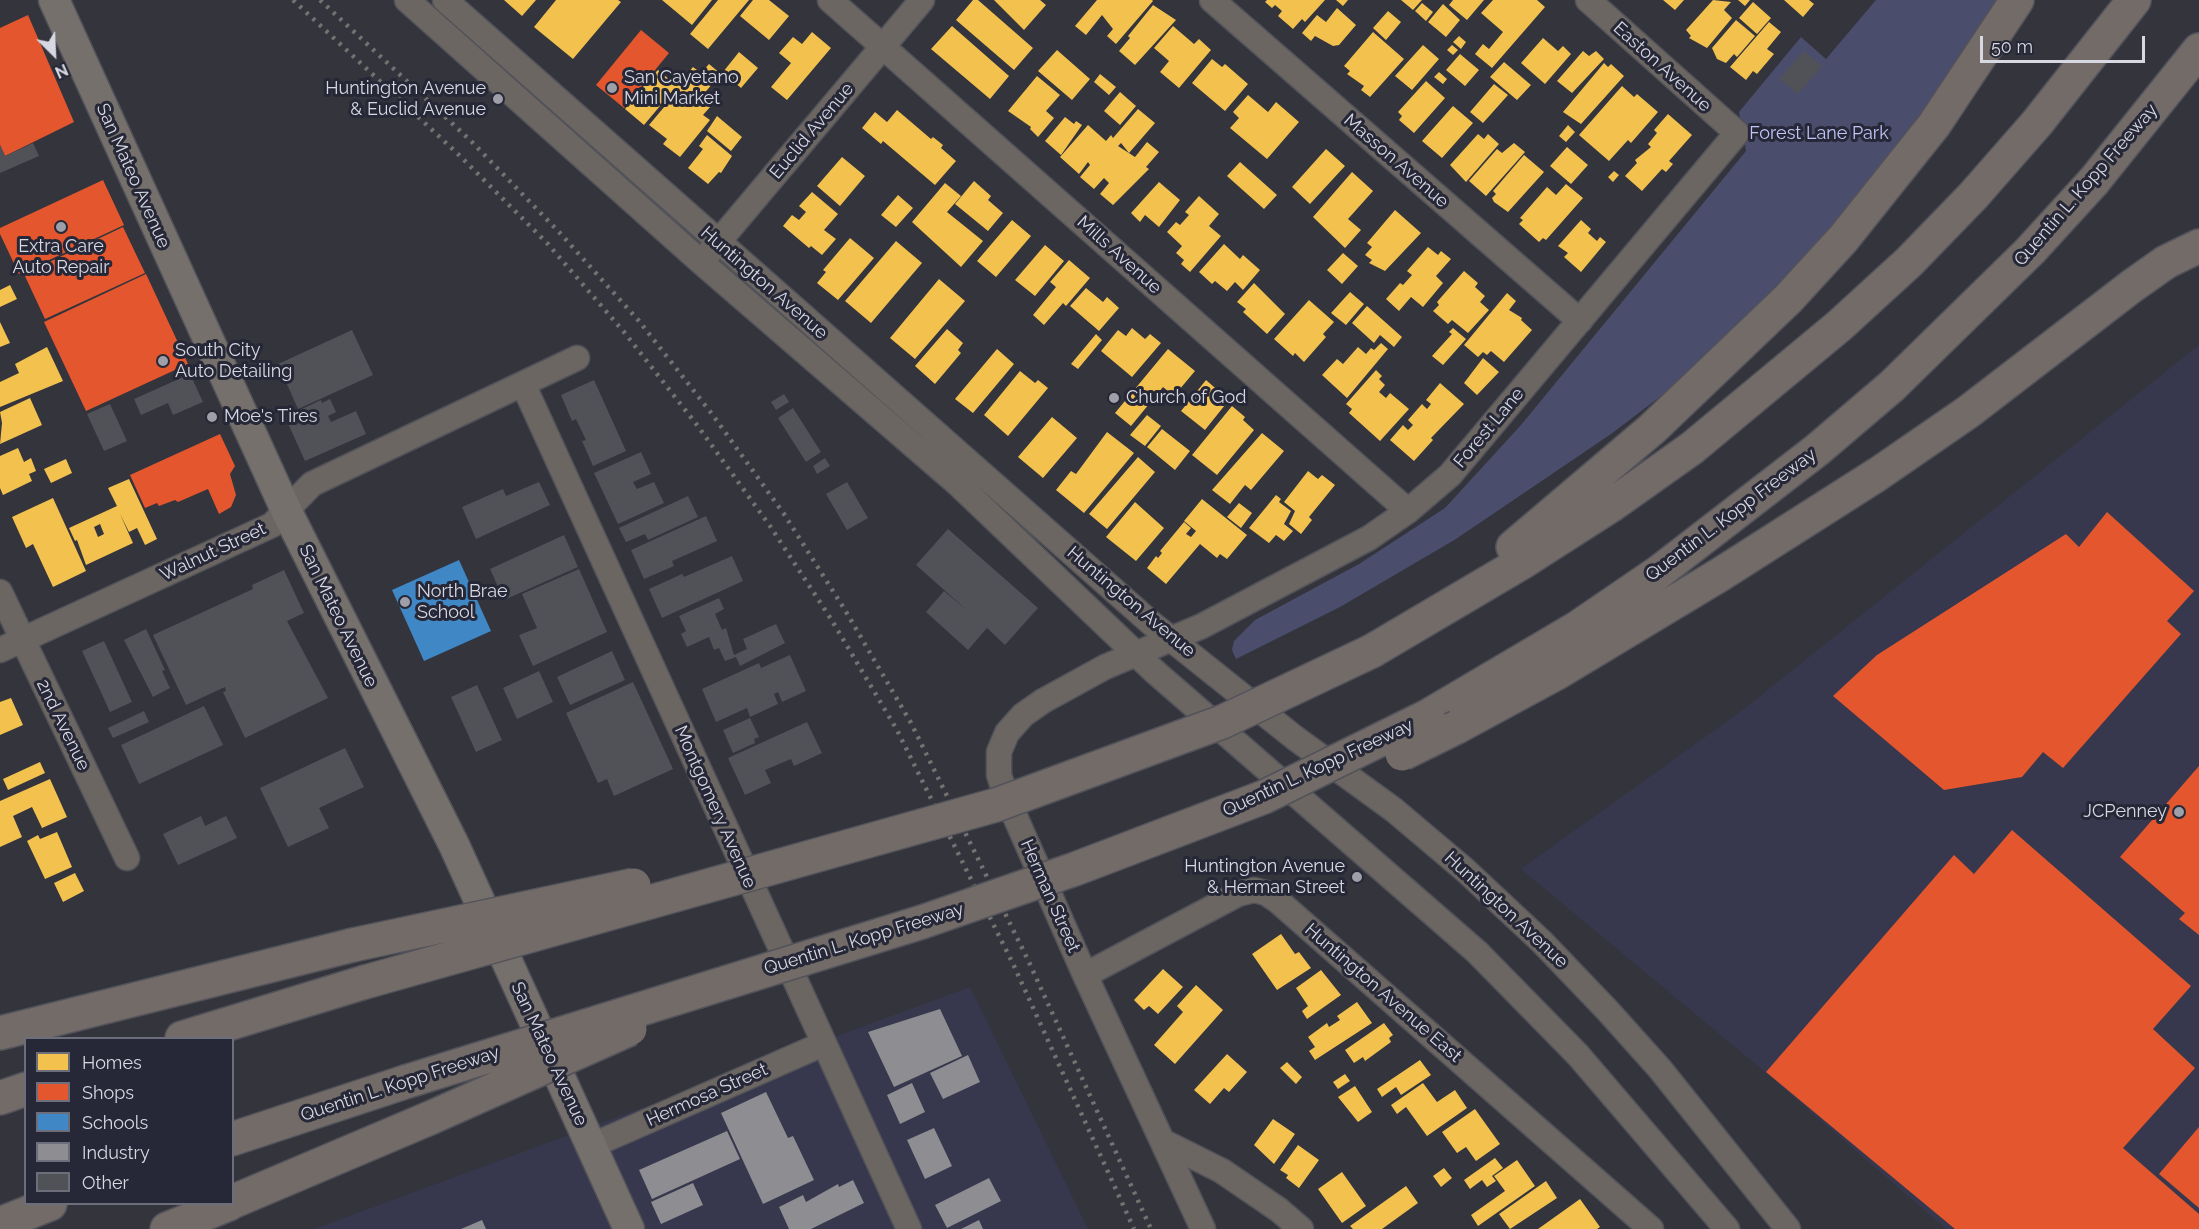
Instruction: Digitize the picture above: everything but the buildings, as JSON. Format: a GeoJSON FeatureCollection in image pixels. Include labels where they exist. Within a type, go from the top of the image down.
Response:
{"type":"FeatureCollection","features":[{"type":"Feature","properties":{"kind":"highway"},"geometry":{"type":"LineString","coordinates":[[1372,651],[1485,570],[1574,497],[1652,429],[1788,299],[1889,183],[1934,125],[2017,0]]}},
{"type":"Feature","properties":{"kind":"highway"},"geometry":{"type":"LineString","coordinates":[[185,1037],[365,982],[1016,798],[1222,722],[1372,651],[1521,563],[1613,504],[1692,448],[1830,333],[1909,262],[1973,196],[2037,123],[2134,0]]}},
{"type":"Feature","properties":{"kind":"highway","name":"Quentin L. Kopp Freeway"},"geometry":{"type":"LineString","coordinates":[[234,1138],[405,1082],[922,922],[1075,869],[1251,815],[1312,793],[1443,722],[1659,572],[1817,450],[1892,386],[2030,251],[2094,181],[2199,50]]}},
{"type":"Feature","properties":{"kind":"highway"},"geometry":{"type":"LineString","coordinates":[[1443,722],[1555,674],[1712,580],[1878,474],[1968,412],[2132,286],[2166,262],[2199,246]]}},
{"type":"Feature","properties":{"kind":"highway"},"geometry":{"type":"LineString","coordinates":[[0,1033],[405,932],[900,831]]}},
{"type":"Feature","properties":{"kind":"highway"},"geometry":{"type":"LineString","coordinates":[[234,1202],[666,1013],[922,922]]}},
{"type":"Feature","properties":{"kind":"highway"},"geometry":{"type":"LineString","coordinates":[[0,1098],[24,1090]]}},
{"type":"Feature","properties":{"kind":"highway"},"geometry":{"type":"LineString","coordinates":[[0,1224],[45,1205]]}},
{"type":"Feature","properties":{"kind":"highway"},"geometry":{"type":"LineString","coordinates":[[167,1229],[226,1205]]}},
{"type":"Feature","properties":{"kind":"main road","name":"San Mateo Avenue"},"geometry":{"type":"LineString","coordinates":[[54,0],[286,510],[454,845],[629,1229]]}},
{"type":"Feature","properties":{"kind":"street","name":"Huntington Avenue"},"geometry":{"type":"LineString","coordinates":[[407,0],[701,262],[958,484],[1136,655],[1494,968],[1578,1055],[1727,1229]]}},
{"type":"Feature","properties":{"kind":"street","name":"Huntington Avenue"},"geometry":{"type":"LineString","coordinates":[[446,0],[717,242],[1172,639],[1295,738],[1394,810],[1542,942],[1660,1069],[1788,1229]]}},
{"type":"Feature","properties":{"kind":"street","name":"Mills Avenue"},"geometry":{"type":"LineString","coordinates":[[830,0],[1408,511]]}},
{"type":"Feature","properties":{"kind":"street","name":"Euclid Avenue"},"geometry":{"type":"LineString","coordinates":[[701,262],[922,0]]}},
{"type":"Feature","properties":{"kind":"street","name":"Masson Avenue"},"geometry":{"type":"LineString","coordinates":[[1212,0],[1580,321]]}},
{"type":"Feature","properties":{"kind":"street","name":"Easton Avenue"},"geometry":{"type":"LineString","coordinates":[[1588,0],[1737,133]]}},
{"type":"Feature","properties":{"kind":"street","name":"Forest Lane"},"geometry":{"type":"LineString","coordinates":[[1172,639],[1369,538],[1408,511],[1450,475],[1737,133]]}},
{"type":"Feature","properties":{"kind":"street","name":"Walnut Street"},"geometry":{"type":"LineString","coordinates":[[0,650],[272,525],[312,484],[577,358]]}},
{"type":"Feature","properties":{"kind":"street","name":"Montgomery Avenue"},"geometry":{"type":"LineString","coordinates":[[523,384],[909,1229]]}},
{"type":"Feature","properties":{"kind":"street","name":"2nd Avenue"},"geometry":{"type":"LineString","coordinates":[[0,592],[127,858]]}},
{"type":"Feature","properties":{"kind":"street","name":"Herman Street"},"geometry":{"type":"LineString","coordinates":[[1172,639],[1106,667],[1023,715],[1007,733],[999,752],[999,775],[1006,796],[1085,975],[1203,1229]]}},
{"type":"Feature","properties":{"kind":"street","name":"Huntington Avenue East"},"geometry":{"type":"LineString","coordinates":[[1085,975],[1238,894],[1254,891],[1266,893],[1278,901],[1651,1229]]}},
{"type":"Feature","properties":{"kind":"street","name":"Hermosa Street"},"geometry":{"type":"LineString","coordinates":[[591,1146],[823,1044]]}},
{"type":"Feature","properties":{"kind":"street"},"geometry":{"type":"LineString","coordinates":[[1162,1142],[1221,1171],[1279,1210],[1301,1229]]}},
{"type":"Feature","properties":{"kind":"shaded area"},"geometry":{"type":"Polygon","coordinates":[[[2199,345],[2199,1229],[1946,1229],[1759,1067],[1521,869],[1744,709],[2199,345]]]}},
{"type":"Feature","properties":{"kind":"shaded area"},"geometry":{"type":"Polygon","coordinates":[[[970,987],[1088,1229],[314,1229],[970,987]]]}},
{"type":"Feature","properties":{"kind":"green space","name":"Forest Lane Park"},"geometry":{"type":"Polygon","coordinates":[[[1876,0],[2005,0],[1866,196],[1698,368],[1611,434],[1456,539],[1340,607],[1236,659],[1232,650],[1234,641],[1255,620],[1359,564],[1445,508],[1521,425],[1746,151],[1739,112],[1801,37],[1826,59],[1876,0]]]}},
{"type":"Feature","properties":{"kind":"railway"},"geometry":{"type":"LineString","coordinates":[[293,0],[459,155],[547,243],[624,332],[697,425],[770,526],[831,619],[897,730],[1014,966],[1134,1229]]}},
{"type":"Feature","properties":{"kind":"railway"},"geometry":{"type":"LineString","coordinates":[[320,0],[471,141],[559,232],[639,321],[712,414],[784,514],[845,610],[911,723],[1028,960],[1151,1229]]}},
{"type":"Feature","properties":{"kind":"place","name":"San Cayetano Mini Market"},"geometry":{"type":"Point","coordinates":[612,88]}},
{"type":"Feature","properties":{"kind":"place","name":"Huntington Avenue & Euclid Avenue"},"geometry":{"type":"Point","coordinates":[498,99]}},
{"type":"Feature","properties":{"kind":"place","name":"Extra Care Auto Repair"},"geometry":{"type":"Point","coordinates":[61,227]}},
{"type":"Feature","properties":{"kind":"place","name":"South City Auto Detailing"},"geometry":{"type":"Point","coordinates":[163,361]}},
{"type":"Feature","properties":{"kind":"place","name":"Church of God"},"geometry":{"type":"Point","coordinates":[1114,398]}},
{"type":"Feature","properties":{"kind":"place","name":"Moe's Tires"},"geometry":{"type":"Point","coordinates":[212,417]}},
{"type":"Feature","properties":{"kind":"place","name":"North Brae School"},"geometry":{"type":"Point","coordinates":[405,602]}},
{"type":"Feature","properties":{"kind":"place","name":"JCPenney"},"geometry":{"type":"Point","coordinates":[2179,812]}},
{"type":"Feature","properties":{"kind":"place","name":"Huntington Avenue & Herman Street"},"geometry":{"type":"Point","coordinates":[1357,877]}}]}
